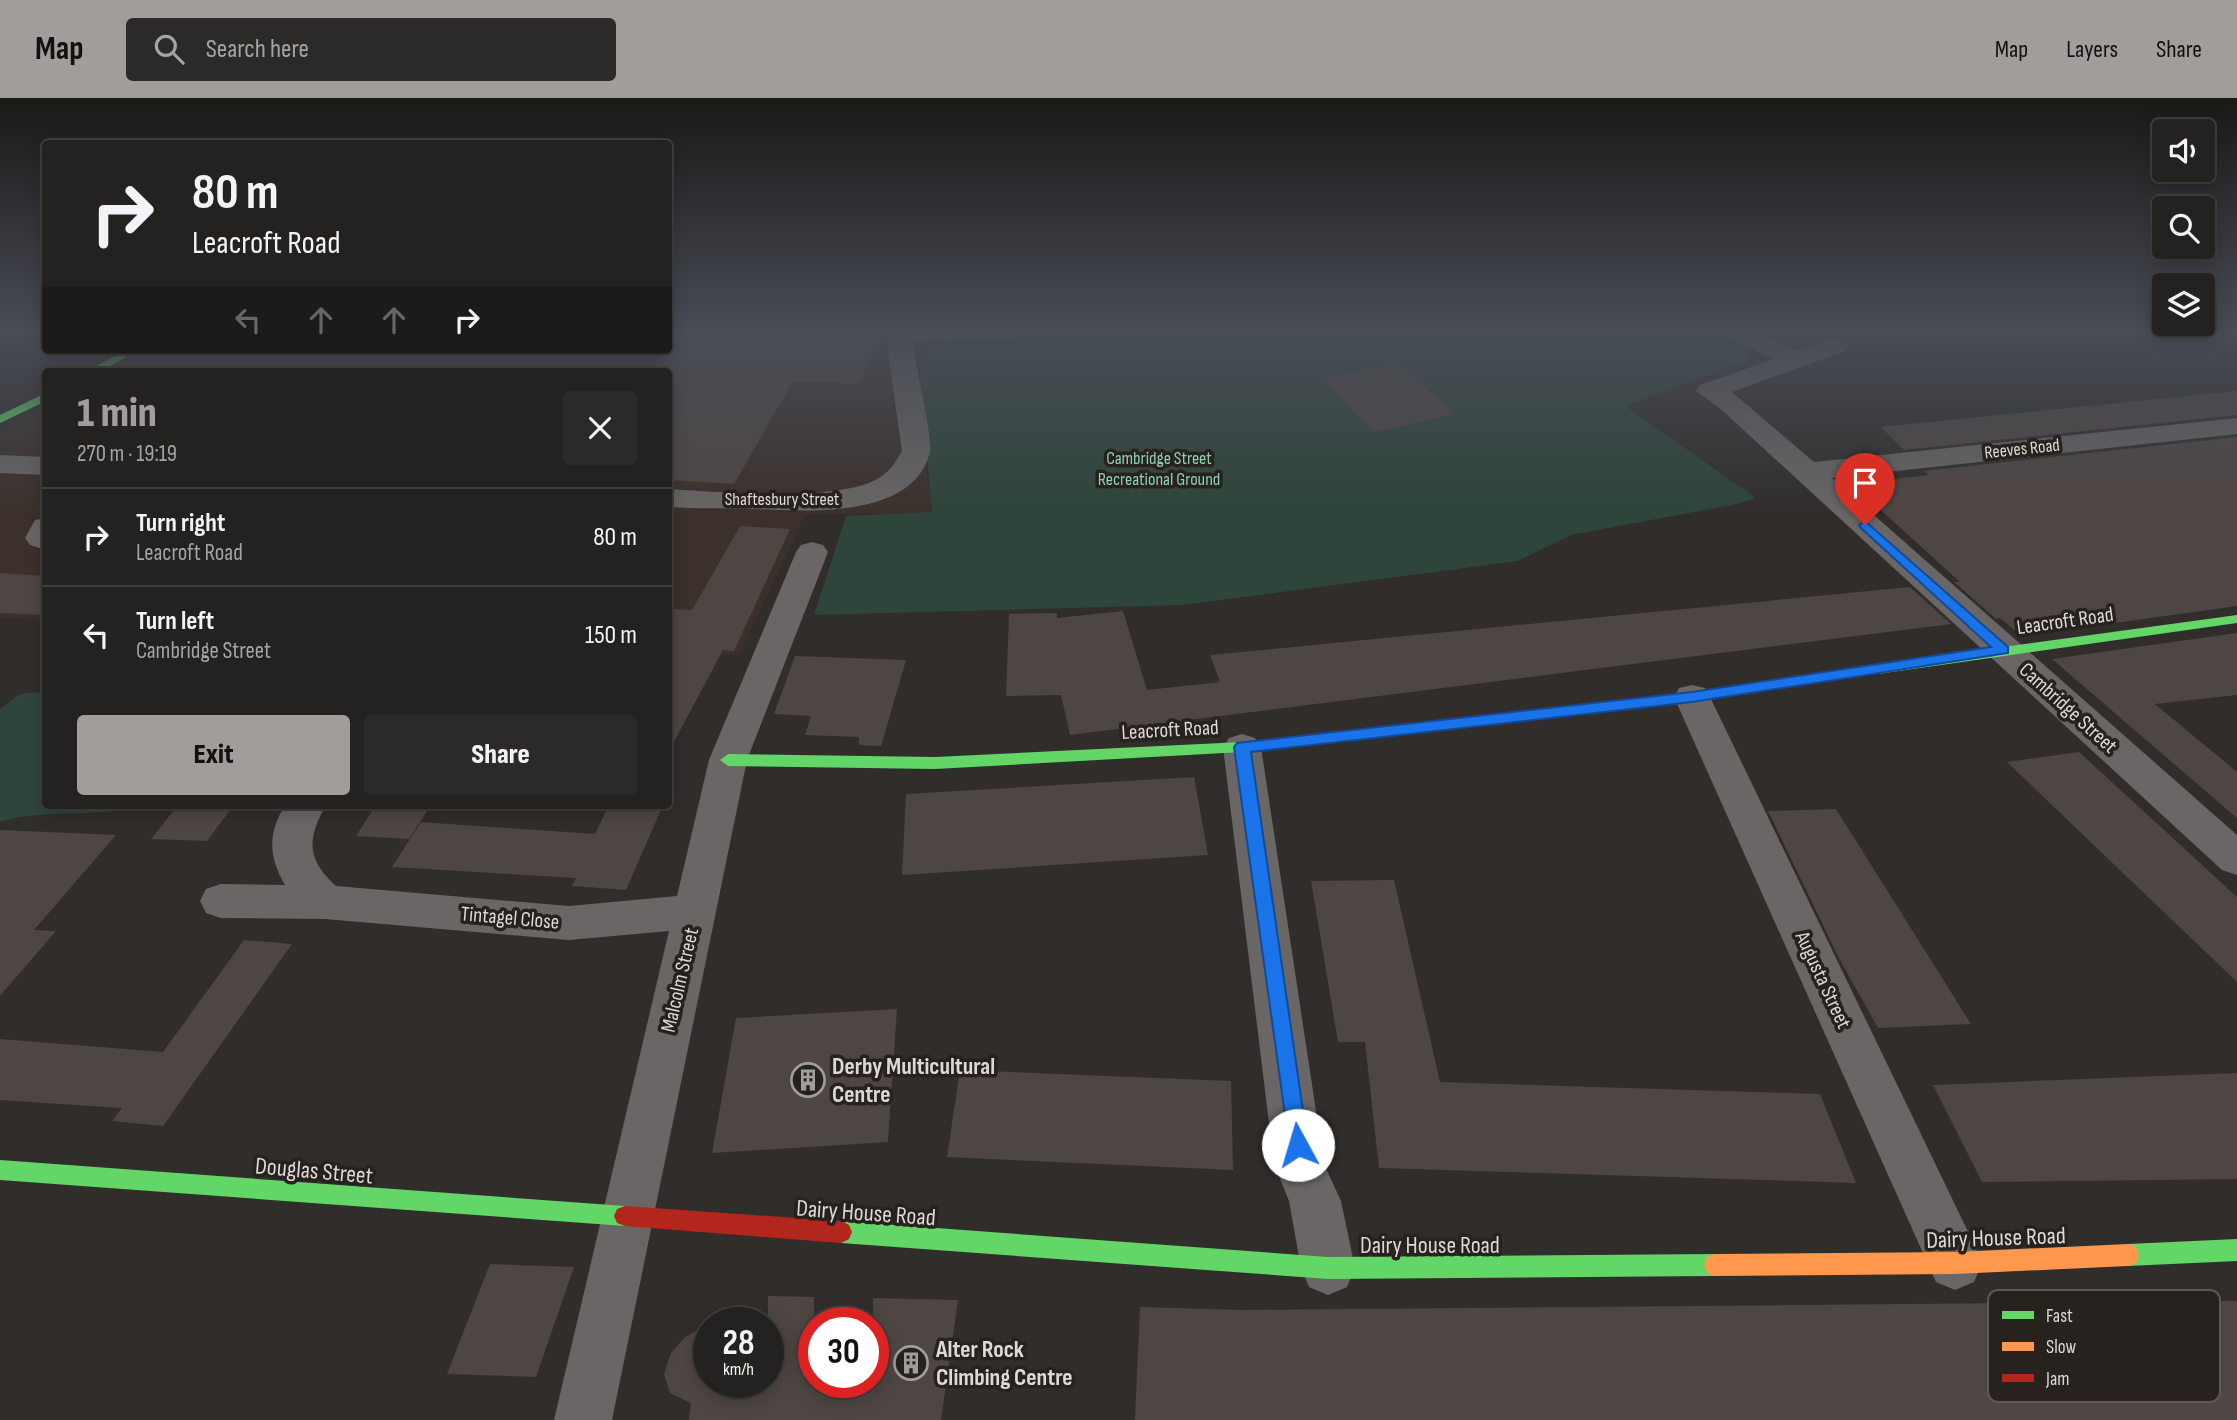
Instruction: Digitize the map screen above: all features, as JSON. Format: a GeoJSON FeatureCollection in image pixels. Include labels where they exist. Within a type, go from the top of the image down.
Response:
{"type":"FeatureCollection","features":[{"type":"Feature","properties":{"kind":"street","name":"Shaftesbury Street"},"geometry":{"type":"LineString","coordinates":[[672,502],[829,502],[869,494],[889,484],[912,465],[916,451],[907,393]]}},
{"type":"Feature","properties":{"kind":"street","name":"Cambridge Street"},"geometry":{"type":"LineString","coordinates":[[1713,393],[1733,405],[2237,859]]}},
{"type":"Feature","properties":{"kind":"street"},"geometry":{"type":"LineString","coordinates":[[0,420],[42,398]]}},
{"type":"Feature","properties":{"kind":"street","name":"Reeves Road"},"geometry":{"type":"LineString","coordinates":[[1807,472],[2237,426]]}},
{"type":"Feature","properties":{"kind":"street"},"geometry":{"type":"LineString","coordinates":[[0,464],[42,466]]}},
{"type":"Feature","properties":{"kind":"street","name":"Malcolm Street"},"geometry":{"type":"LineString","coordinates":[[583,1420],[625,1219],[728,760],[812,552]]}},
{"type":"Feature","properties":{"kind":"street","name":"Leacroft Road"},"geometry":{"type":"LineString","coordinates":[[728,760],[935,763],[1242,747],[1692,697],[2003,650],[2237,619]]}},
{"type":"Feature","properties":{"kind":"street","name":"Augusta Street"},"geometry":{"type":"LineString","coordinates":[[1692,697],[1955,1263]]}},
{"type":"Feature","properties":{"kind":"street"},"geometry":{"type":"LineString","coordinates":[[1242,747],[1296,1126],[1299,1164],[1315,1201],[1328,1268]]}},
{"type":"Feature","properties":{"kind":"street"},"geometry":{"type":"LineString","coordinates":[[304,809],[293,829],[291,848],[294,867],[304,884],[325,902]]}},
{"type":"Feature","properties":{"kind":"street","name":"Tintagel Close"},"geometry":{"type":"LineString","coordinates":[[221,901],[325,902],[569,923],[696,911]]}},
{"type":"Feature","properties":{"kind":"street","name":"Douglas Street"},"geometry":{"type":"LineString","coordinates":[[0,1170],[625,1219]]}},
{"type":"Feature","properties":{"kind":"street","name":"Dairy House Road"},"geometry":{"type":"LineString","coordinates":[[625,1219],[1328,1268],[1955,1263],[2237,1250]]}},
{"type":"Feature","properties":{"kind":"shaded area"},"geometry":{"type":"Polygon","coordinates":[[[672,393],[915,393],[933,513],[805,515],[739,655],[672,652],[672,393]]]}},
{"type":"Feature","properties":{"kind":"shaded area"},"geometry":{"type":"Polygon","coordinates":[[[42,411],[42,620],[0,618],[0,432],[42,411]]]}},
{"type":"Feature","properties":{"kind":"green space","name":"Cambridge Street Recreational Ground"},"geometry":{"type":"Polygon","coordinates":[[[922,393],[1661,393],[1625,406],[1756,498],[1737,504],[1571,535],[1518,561],[1183,605],[814,615],[846,516],[932,512],[922,393]]]}},
{"type":"Feature","properties":{"kind":"green space"},"geometry":{"type":"Polygon","coordinates":[[[20,694],[42,694],[42,809],[129,809],[32,816],[0,822],[0,709],[20,694]]]}},
{"type":"Feature","properties":{"kind":"building"},"geometry":{"type":"Polygon","coordinates":[[[672,393],[786,393],[734,484],[672,480],[672,393]]]}},
{"type":"Feature","properties":{"kind":"building"},"geometry":{"type":"Polygon","coordinates":[[[1334,393],[1430,393],[1455,414],[1375,432],[1334,393]]]}},
{"type":"Feature","properties":{"kind":"building"},"geometry":{"type":"Polygon","coordinates":[[[2237,393],[2237,415],[1904,450],[1881,427],[2237,393]]]}},
{"type":"Feature","properties":{"kind":"building"},"geometry":{"type":"Polygon","coordinates":[[[2237,437],[2237,606],[2022,636],[2000,618],[1996,619],[1954,582],[1960,582],[1852,484],[1929,475],[1924,471],[2237,437]]]}},
{"type":"Feature","properties":{"kind":"building"},"geometry":{"type":"Polygon","coordinates":[[[740,526],[790,529],[734,651],[723,650],[672,746],[672,609],[692,610],[740,526]]]}},
{"type":"Feature","properties":{"kind":"building"},"geometry":{"type":"Polygon","coordinates":[[[0,573],[42,576],[42,615],[0,613],[0,573]]]}},
{"type":"Feature","properties":{"kind":"building"},"geometry":{"type":"Polygon","coordinates":[[[1910,587],[1951,624],[1070,735],[1061,695],[1006,696],[1009,614],[1057,613],[1057,618],[1123,611],[1147,690],[1220,682],[1210,655],[1910,587]]]}},
{"type":"Feature","properties":{"kind":"building"},"geometry":{"type":"Polygon","coordinates":[[[2237,633],[2237,695],[2155,704],[2237,772],[2237,818],[2052,659],[2237,633]]]}},
{"type":"Feature","properties":{"kind":"building"},"geometry":{"type":"Polygon","coordinates":[[[795,656],[906,660],[881,746],[859,745],[859,737],[805,735],[811,716],[774,714],[795,656]]]}},
{"type":"Feature","properties":{"kind":"building"},"geometry":{"type":"Polygon","coordinates":[[[2079,752],[2237,897],[2237,982],[2007,762],[2079,752]]]}},
{"type":"Feature","properties":{"kind":"building"},"geometry":{"type":"Polygon","coordinates":[[[1194,777],[1208,855],[902,875],[906,794],[1194,777]]]}},
{"type":"Feature","properties":{"kind":"building"},"geometry":{"type":"Polygon","coordinates":[[[175,809],[231,809],[207,841],[151,839],[175,809]]]}},
{"type":"Feature","properties":{"kind":"building"},"geometry":{"type":"Polygon","coordinates":[[[373,809],[428,809],[409,839],[356,836],[373,809]]]}},
{"type":"Feature","properties":{"kind":"building"},"geometry":{"type":"Polygon","coordinates":[[[607,809],[661,809],[626,890],[572,886],[576,878],[392,867],[421,822],[595,834],[607,809]]]}},
{"type":"Feature","properties":{"kind":"building"},"geometry":{"type":"Polygon","coordinates":[[[1836,809],[1971,1024],[1878,1028],[1839,958],[1768,811],[1836,809]]]}},
{"type":"Feature","properties":{"kind":"building"},"geometry":{"type":"Polygon","coordinates":[[[0,830],[116,835],[34,930],[56,931],[0,996],[0,830]]]}},
{"type":"Feature","properties":{"kind":"building"},"geometry":{"type":"Polygon","coordinates":[[[1394,880],[1440,1082],[1820,1094],[1856,1183],[1379,1168],[1365,1042],[1338,1042],[1311,881],[1394,880]]]}},
{"type":"Feature","properties":{"kind":"building"},"geometry":{"type":"Polygon","coordinates":[[[244,940],[292,944],[163,1126],[112,1121],[122,1108],[0,1100],[0,1039],[163,1052],[244,940]]]}},
{"type":"Feature","properties":{"kind":"building","name":"Derby Multicultural Centre"},"geometry":{"type":"Polygon","coordinates":[[[897,1009],[888,1142],[712,1153],[736,1018],[897,1009]]]}},
{"type":"Feature","properties":{"kind":"building"},"geometry":{"type":"Polygon","coordinates":[[[960,1070],[1231,1081],[1233,1170],[947,1157],[960,1070]]]}},
{"type":"Feature","properties":{"kind":"building"},"geometry":{"type":"Polygon","coordinates":[[[2237,1073],[2237,1179],[1982,1182],[1933,1085],[2237,1073]]]}},
{"type":"Feature","properties":{"kind":"building"},"geometry":{"type":"Polygon","coordinates":[[[490,1264],[574,1267],[536,1377],[447,1374],[490,1264]]]}},
{"type":"Feature","properties":{"kind":"building"},"geometry":{"type":"Polygon","coordinates":[[[768,1296],[814,1297],[814,1307],[798,1307],[798,1398],[889,1398],[889,1307],[873,1307],[873,1298],[958,1300],[941,1420],[689,1420],[691,1403],[670,1393],[664,1374],[671,1353],[685,1337],[693,1333],[693,1398],[784,1398],[784,1307],[768,1307],[768,1296]]]}},
{"type":"Feature","properties":{"kind":"building"},"geometry":{"type":"Polygon","coordinates":[[[2220,1301],[2237,1301],[2237,1420],[1135,1420],[1140,1307],[1241,1310],[1988,1303],[1988,1402],[2220,1402],[2220,1301]]]}},
{"type":"Feature","properties":{"kind":"traffic: fast"},"geometry":{"type":"LineString","coordinates":[[0,420],[42,398]]}},
{"type":"Feature","properties":{"kind":"traffic: fast"},"geometry":{"type":"LineString","coordinates":[[1878,669],[2237,619]]}},
{"type":"Feature","properties":{"kind":"traffic: fast"},"geometry":{"type":"LineString","coordinates":[[728,760],[935,763],[1242,747],[1539,714]]}},
{"type":"Feature","properties":{"kind":"traffic: fast"},"geometry":{"type":"LineString","coordinates":[[0,1170],[625,1216]]}},
{"type":"Feature","properties":{"kind":"traffic: fast"},"geometry":{"type":"LineString","coordinates":[[841,1232],[1328,1268],[1715,1265]]}},
{"type":"Feature","properties":{"kind":"traffic: fast"},"geometry":{"type":"LineString","coordinates":[[2128,1255],[2237,1250]]}},
{"type":"Feature","properties":{"kind":"traffic: slow"},"geometry":{"type":"LineString","coordinates":[[1539,714],[1692,697],[1878,669]]}},
{"type":"Feature","properties":{"kind":"traffic: slow"},"geometry":{"type":"LineString","coordinates":[[1715,1265],[1955,1263],[2128,1255]]}},
{"type":"Feature","properties":{"kind":"traffic: jam"},"geometry":{"type":"LineString","coordinates":[[625,1216],[841,1232]]}},
{"type":"Feature","properties":{"kind":"place","name":"Derby Multicultural Centre"},"geometry":{"type":"Point","coordinates":[808,1080]}},
{"type":"Feature","properties":{"kind":"place","name":"Alter Rock Climbing Centre"},"geometry":{"type":"Point","coordinates":[911,1363]}},
{"type":"Feature","properties":{"kind":"route"},"geometry":{"type":"LineString","coordinates":[[1298,1145],[1242,747],[1692,697],[2003,650],[1865,525]]}}]}
